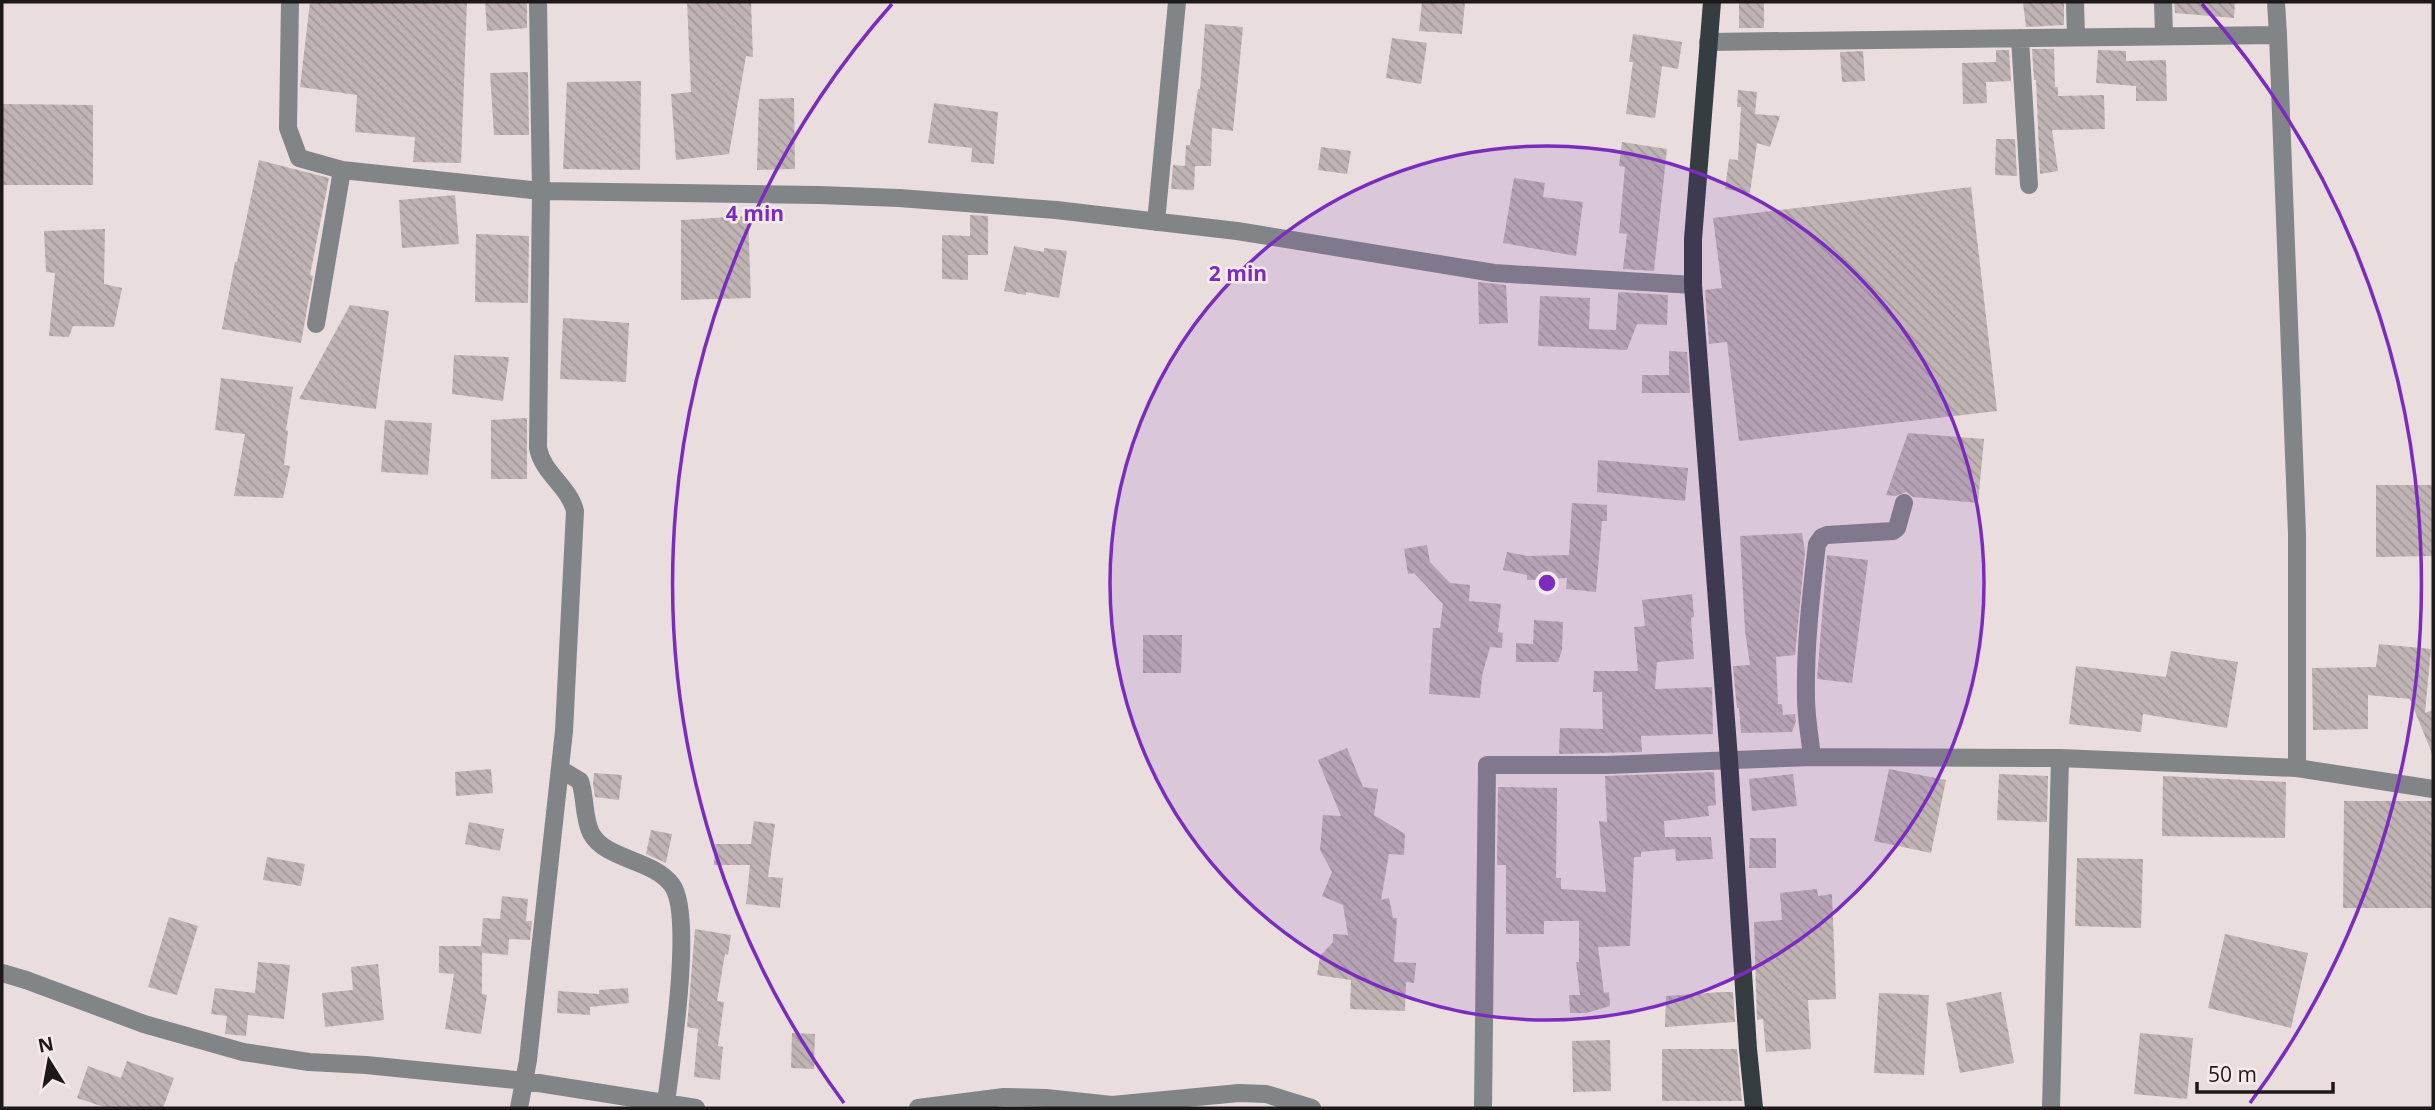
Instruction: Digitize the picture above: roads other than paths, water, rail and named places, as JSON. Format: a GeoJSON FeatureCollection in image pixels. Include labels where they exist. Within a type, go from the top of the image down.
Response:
{"type":"FeatureCollection","features":[{"type":"Feature","properties":{"kind":"main road"},"geometry":{"type":"LineString","coordinates":[[1712,2],[1693,239],[1693,285],[1754,1108]]}},
{"type":"Feature","properties":{"kind":"street"},"geometry":{"type":"LineString","coordinates":[[290,2],[288,128],[299,158],[342,170],[541,191],[899,198],[1056,209],[1237,231],[1493,273],[1693,285]]}},
{"type":"Feature","properties":{"kind":"street"},"geometry":{"type":"LineString","coordinates":[[519,1108],[526,1081],[564,731],[575,511],[569,494],[544,467],[538,448],[541,191],[538,2]]}},
{"type":"Feature","properties":{"kind":"street"},"geometry":{"type":"LineString","coordinates":[[1156,222],[1177,2]]}},
{"type":"Feature","properties":{"kind":"street"},"geometry":{"type":"LineString","coordinates":[[2075,2],[2076,37]]}},
{"type":"Feature","properties":{"kind":"street"},"geometry":{"type":"LineString","coordinates":[[2164,2],[2164,36]]}},
{"type":"Feature","properties":{"kind":"street"},"geometry":{"type":"LineString","coordinates":[[2276,2],[2297,534],[2297,768]]}},
{"type":"Feature","properties":{"kind":"street"},"geometry":{"type":"LineString","coordinates":[[1708,42],[2278,35]]}},
{"type":"Feature","properties":{"kind":"street"},"geometry":{"type":"LineString","coordinates":[[2020,38],[2029,185]]}},
{"type":"Feature","properties":{"kind":"street"},"geometry":{"type":"LineString","coordinates":[[316,324],[342,170]]}},
{"type":"Feature","properties":{"kind":"street"},"geometry":{"type":"LineString","coordinates":[[1812,757],[1806,699],[1806,662],[1817,544],[1826,536],[1893,531],[1897,527],[1904,503]]}},
{"type":"Feature","properties":{"kind":"street"},"geometry":{"type":"LineString","coordinates":[[1483,1108],[1487,765],[1607,765],[1812,757],[2060,758],[2297,768],[2433,789]]}},
{"type":"Feature","properties":{"kind":"street"},"geometry":{"type":"LineString","coordinates":[[2051,1108],[2060,758]]}},
{"type":"Feature","properties":{"kind":"street"},"geometry":{"type":"LineString","coordinates":[[559,769],[580,781],[588,824],[592,835],[603,847],[657,872],[674,889],[683,938],[666,1103]]}},
{"type":"Feature","properties":{"kind":"street"},"geometry":{"type":"LineString","coordinates":[[2,973],[144,1024],[243,1052],[309,1062],[526,1081],[696,1108]]}},
{"type":"Feature","properties":{"kind":"street"},"geometry":{"type":"LineString","coordinates":[[918,1108],[1004,1097],[1046,1098],[1112,1105],[1239,1093],[1266,1094],[1312,1108]]}}]}
